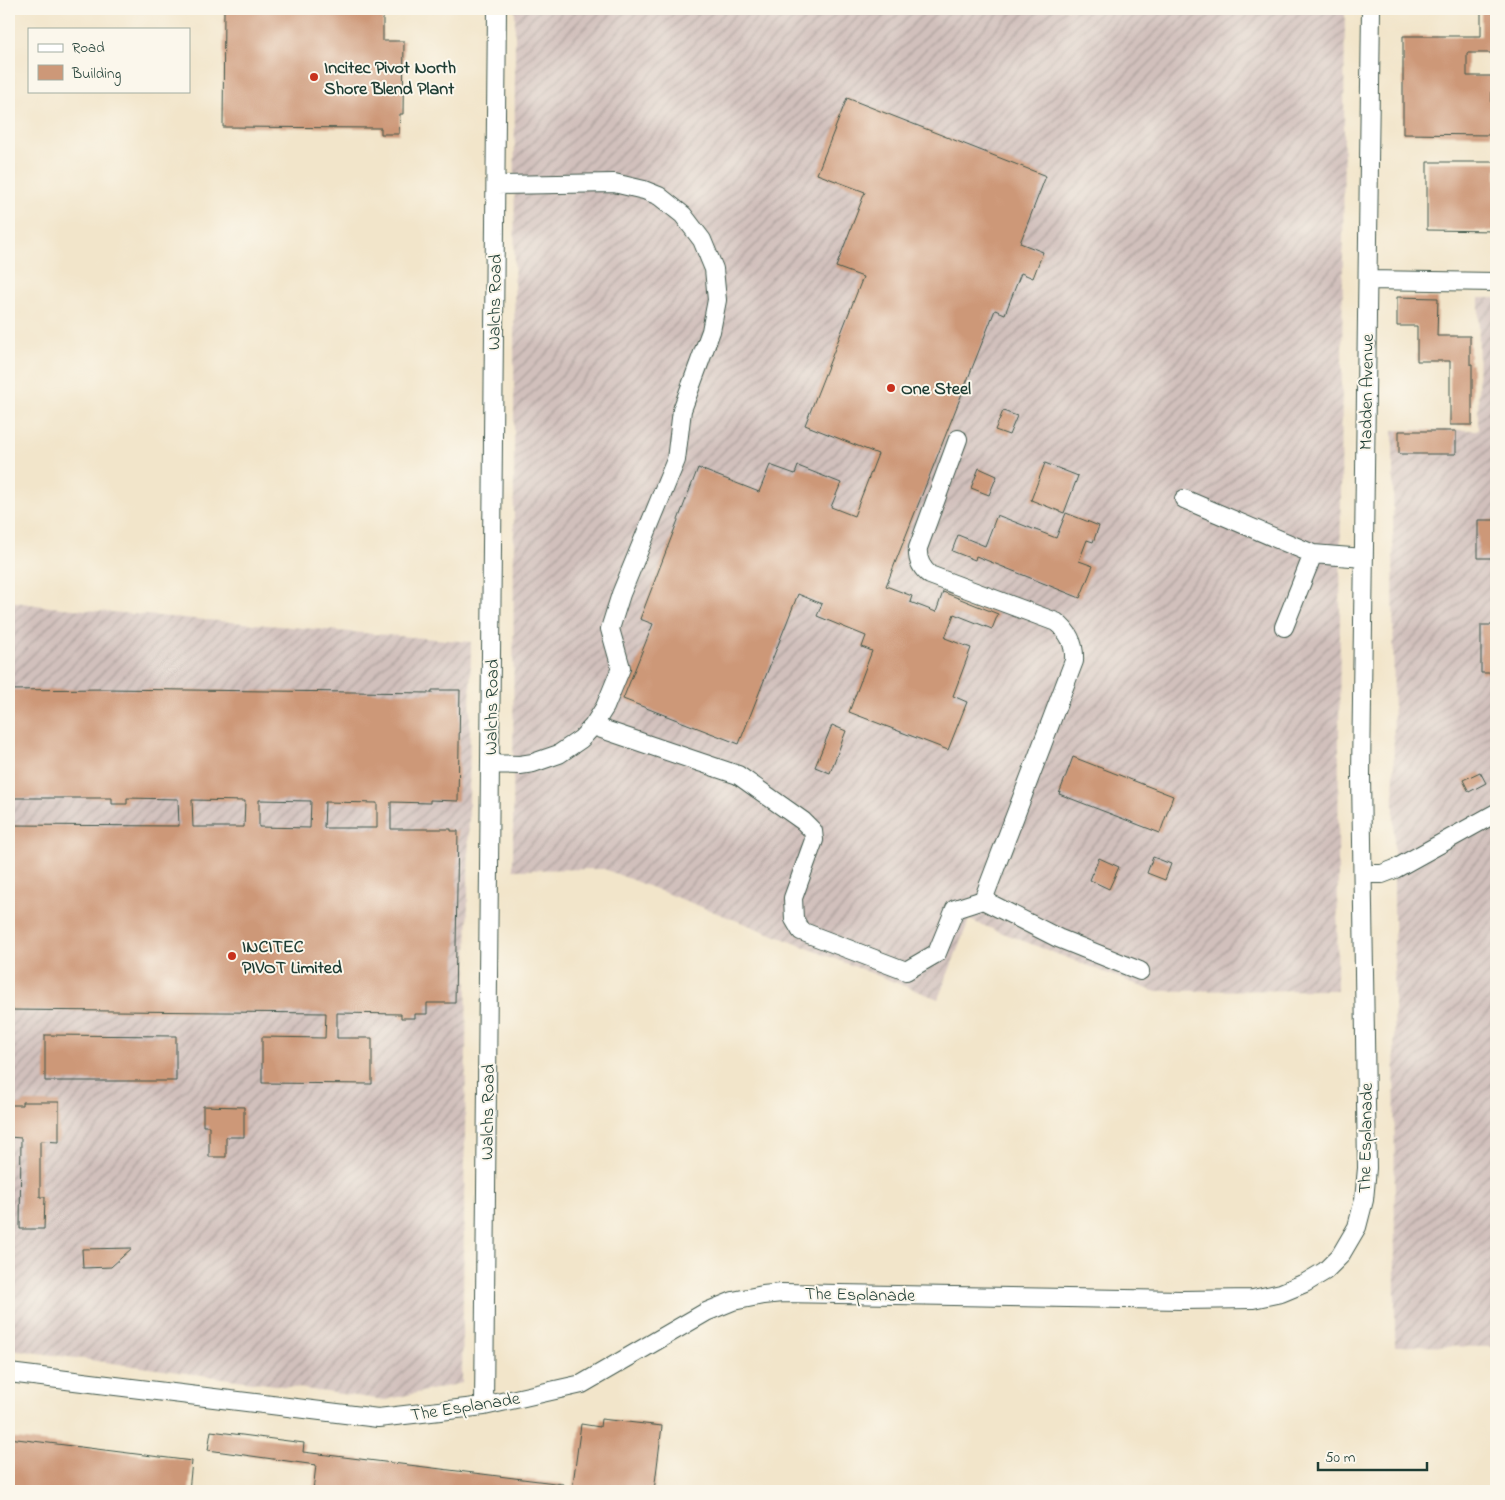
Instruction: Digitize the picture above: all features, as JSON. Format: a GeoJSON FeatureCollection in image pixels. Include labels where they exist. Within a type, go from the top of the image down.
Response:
{"type":"FeatureCollection","features":[{"type":"Feature","properties":{"kind":"street","name":"Walchs Road"},"geometry":{"type":"LineString","coordinates":[[484,1406],[497,9]]}},
{"type":"Feature","properties":{"kind":"street","name":"Madden Avenue"},"geometry":{"type":"LineString","coordinates":[[1361,776],[1371,9]]}},
{"type":"Feature","properties":{"kind":"street"},"geometry":{"type":"LineString","coordinates":[[490,764],[520,764],[546,759],[581,739],[593,726],[605,707],[621,668],[610,629],[621,594],[676,460],[682,410],[712,331],[717,300],[714,269],[702,240],[684,215],[672,205],[644,190],[614,183],[496,185]]}},
{"type":"Feature","properties":{"kind":"street"},"geometry":{"type":"LineString","coordinates":[[1368,280],[1496,282]]}},
{"type":"Feature","properties":{"kind":"street"},"geometry":{"type":"LineString","coordinates":[[958,439],[918,548],[920,564],[930,575],[1056,622],[1067,632],[1074,646],[1075,654],[1074,661],[983,900]]}},
{"type":"Feature","properties":{"kind":"street"},"geometry":{"type":"LineString","coordinates":[[1184,499],[1313,554],[1364,558]]}},
{"type":"Feature","properties":{"kind":"street"},"geometry":{"type":"LineString","coordinates":[[1284,626],[1313,554]]}},
{"type":"Feature","properties":{"kind":"street"},"geometry":{"type":"LineString","coordinates":[[593,726],[738,775],[804,821],[813,831],[814,840],[793,898],[794,919],[801,931],[906,971],[937,953],[954,909],[983,900],[1058,938],[1140,971]]}},
{"type":"Feature","properties":{"kind":"street","name":"The Esplanade"},"geometry":{"type":"LineString","coordinates":[[9,1373],[378,1418],[484,1406],[582,1384],[706,1312],[733,1301],[763,1294],[1253,1300],[1281,1293],[1325,1271],[1340,1256],[1357,1227],[1364,1200],[1368,1135],[1361,776]]}},
{"type":"Feature","properties":{"kind":"street"},"geometry":{"type":"LineString","coordinates":[[1363,874],[1382,874],[1395,869],[1496,813]]}},
{"type":"Feature","properties":{"kind":"shaded area"},"geometry":{"type":"Polygon","coordinates":[[[515,9],[1345,9],[1337,990],[1153,991],[969,920],[938,999],[604,869],[513,870],[515,9]]]}},
{"type":"Feature","properties":{"kind":"shaded area"},"geometry":{"type":"Polygon","coordinates":[[[1479,298],[1496,298],[1496,1347],[1395,1346],[1393,430],[1478,430],[1479,298]]]}},
{"type":"Feature","properties":{"kind":"shaded area"},"geometry":{"type":"Polygon","coordinates":[[[9,601],[50,607],[471,642],[462,1383],[385,1400],[9,1349],[9,601]]]}},
{"type":"Feature","properties":{"kind":"building","name":"Incitec Pivot North Shore Blend Plant"},"geometry":{"type":"Polygon","coordinates":[[[224,9],[383,9],[383,41],[404,41],[403,114],[400,114],[399,134],[381,134],[381,128],[223,127],[224,9]]]}},
{"type":"Feature","properties":{"kind":"building"},"geometry":{"type":"Polygon","coordinates":[[[1481,9],[1496,9],[1496,53],[1467,53],[1467,76],[1492,76],[1491,135],[1403,134],[1403,36],[1481,36],[1481,9]]]}},
{"type":"Feature","properties":{"kind":"building","name":"One Steel"},"geometry":{"type":"Polygon","coordinates":[[[847,98],[1046,176],[1020,243],[1043,252],[1033,278],[1021,273],[1005,314],[995,310],[886,586],[912,596],[910,602],[936,612],[943,592],[998,614],[992,629],[954,614],[945,638],[971,648],[953,696],[967,702],[948,750],[849,712],[872,651],[862,647],[866,636],[817,616],[822,604],[798,594],[739,744],[623,699],[653,624],[640,619],[698,468],[759,492],[770,465],[795,474],[798,466],[841,483],[831,507],[854,516],[878,454],[805,425],[863,277],[836,267],[865,192],[817,174],[847,98]]]}},
{"type":"Feature","properties":{"kind":"building"},"geometry":{"type":"Polygon","coordinates":[[[1427,162],[1496,162],[1496,231],[1427,230],[1427,162]]]}},
{"type":"Feature","properties":{"kind":"building"},"geometry":{"type":"Polygon","coordinates":[[[1397,297],[1438,298],[1437,336],[1470,336],[1472,425],[1450,425],[1450,361],[1417,361],[1417,326],[1397,326],[1397,297]]]}},
{"type":"Feature","properties":{"kind":"building"},"geometry":{"type":"Polygon","coordinates":[[[1003,411],[1017,416],[1009,435],[995,430],[1003,411]]]}},
{"type":"Feature","properties":{"kind":"building"},"geometry":{"type":"Polygon","coordinates":[[[1399,431],[1456,431],[1456,454],[1399,454],[1399,431]]]}},
{"type":"Feature","properties":{"kind":"building"},"geometry":{"type":"Polygon","coordinates":[[[1045,463],[1078,476],[1064,513],[1031,500],[1045,463]]]}},
{"type":"Feature","properties":{"kind":"building"},"geometry":{"type":"Polygon","coordinates":[[[979,468],[997,476],[989,495],[971,488],[979,468]]]}},
{"type":"Feature","properties":{"kind":"building"},"geometry":{"type":"Polygon","coordinates":[[[1066,513],[1099,526],[1093,542],[1087,540],[1079,561],[1093,566],[1080,598],[976,556],[975,560],[952,551],[958,535],[985,546],[997,515],[1056,538],[1066,513]]]}},
{"type":"Feature","properties":{"kind":"building"},"geometry":{"type":"Polygon","coordinates":[[[1478,520],[1496,520],[1496,558],[1478,558],[1478,520]]]}},
{"type":"Feature","properties":{"kind":"building"},"geometry":{"type":"Polygon","coordinates":[[[1481,625],[1496,625],[1496,673],[1481,673],[1481,625]]]}},
{"type":"Feature","properties":{"kind":"building"},"geometry":{"type":"Polygon","coordinates":[[[106,689],[432,693],[432,690],[460,690],[458,801],[430,800],[430,803],[391,802],[391,829],[451,829],[451,831],[458,831],[455,1003],[427,1003],[427,1014],[415,1014],[415,1018],[401,1018],[401,1014],[337,1013],[337,1038],[372,1038],[372,1084],[262,1083],[262,1037],[325,1038],[326,1013],[9,1010],[9,825],[179,826],[178,799],[127,798],[127,804],[112,804],[112,798],[9,798],[9,690],[106,689]],[[192,800],[193,827],[244,827],[245,801],[192,800]],[[259,800],[259,827],[310,828],[311,801],[259,800]],[[325,802],[324,828],[377,828],[377,803],[325,802]]]}},
{"type":"Feature","properties":{"kind":"building"},"geometry":{"type":"Polygon","coordinates":[[[832,725],[846,731],[830,773],[815,767],[832,725]]]}},
{"type":"Feature","properties":{"kind":"building"},"geometry":{"type":"Polygon","coordinates":[[[1073,757],[1173,796],[1160,833],[1059,794],[1073,757]]]}},
{"type":"Feature","properties":{"kind":"building"},"geometry":{"type":"Polygon","coordinates":[[[1480,772],[1486,783],[1469,792],[1463,780],[1480,772]]]}},
{"type":"Feature","properties":{"kind":"building"},"geometry":{"type":"Polygon","coordinates":[[[1153,857],[1171,864],[1165,880],[1147,873],[1153,857]]]}},
{"type":"Feature","properties":{"kind":"building"},"geometry":{"type":"Polygon","coordinates":[[[1099,858],[1119,867],[1109,889],[1090,880],[1099,858]]]}},
{"type":"Feature","properties":{"kind":"building"},"geometry":{"type":"Polygon","coordinates":[[[45,1035],[176,1036],[176,1081],[45,1081],[45,1035]]]}},
{"type":"Feature","properties":{"kind":"building"},"geometry":{"type":"Polygon","coordinates":[[[22,1102],[59,1102],[59,1142],[40,1141],[40,1197],[45,1197],[44,1229],[20,1229],[21,1138],[9,1137],[9,1105],[22,1105],[22,1102]]]}},
{"type":"Feature","properties":{"kind":"building"},"geometry":{"type":"Polygon","coordinates":[[[203,1106],[244,1107],[244,1137],[226,1137],[226,1157],[209,1157],[209,1126],[203,1126],[203,1106]]]}},
{"type":"Feature","properties":{"kind":"building"},"geometry":{"type":"Polygon","coordinates":[[[132,1248],[111,1267],[83,1268],[82,1249],[132,1248]]]}},
{"type":"Feature","properties":{"kind":"building"},"geometry":{"type":"Polygon","coordinates":[[[601,1419],[662,1426],[654,1491],[572,1491],[581,1424],[600,1427],[601,1419]]]}},
{"type":"Feature","properties":{"kind":"building"},"geometry":{"type":"Polygon","coordinates":[[[211,1431],[304,1443],[303,1452],[563,1484],[562,1491],[313,1491],[316,1465],[208,1450],[211,1431]]]}},
{"type":"Feature","properties":{"kind":"building"},"geometry":{"type":"Polygon","coordinates":[[[9,1438],[192,1461],[189,1491],[9,1491],[9,1438]]]}},
{"type":"Feature","properties":{"kind":"place","name":"Incitec Pivot North Shore Blend Plant"},"geometry":{"type":"Point","coordinates":[314,77]}},
{"type":"Feature","properties":{"kind":"place","name":"One Steel"},"geometry":{"type":"Point","coordinates":[891,388]}},
{"type":"Feature","properties":{"kind":"place","name":"INCITEC PIVOT Limited"},"geometry":{"type":"Point","coordinates":[232,956]}}]}
